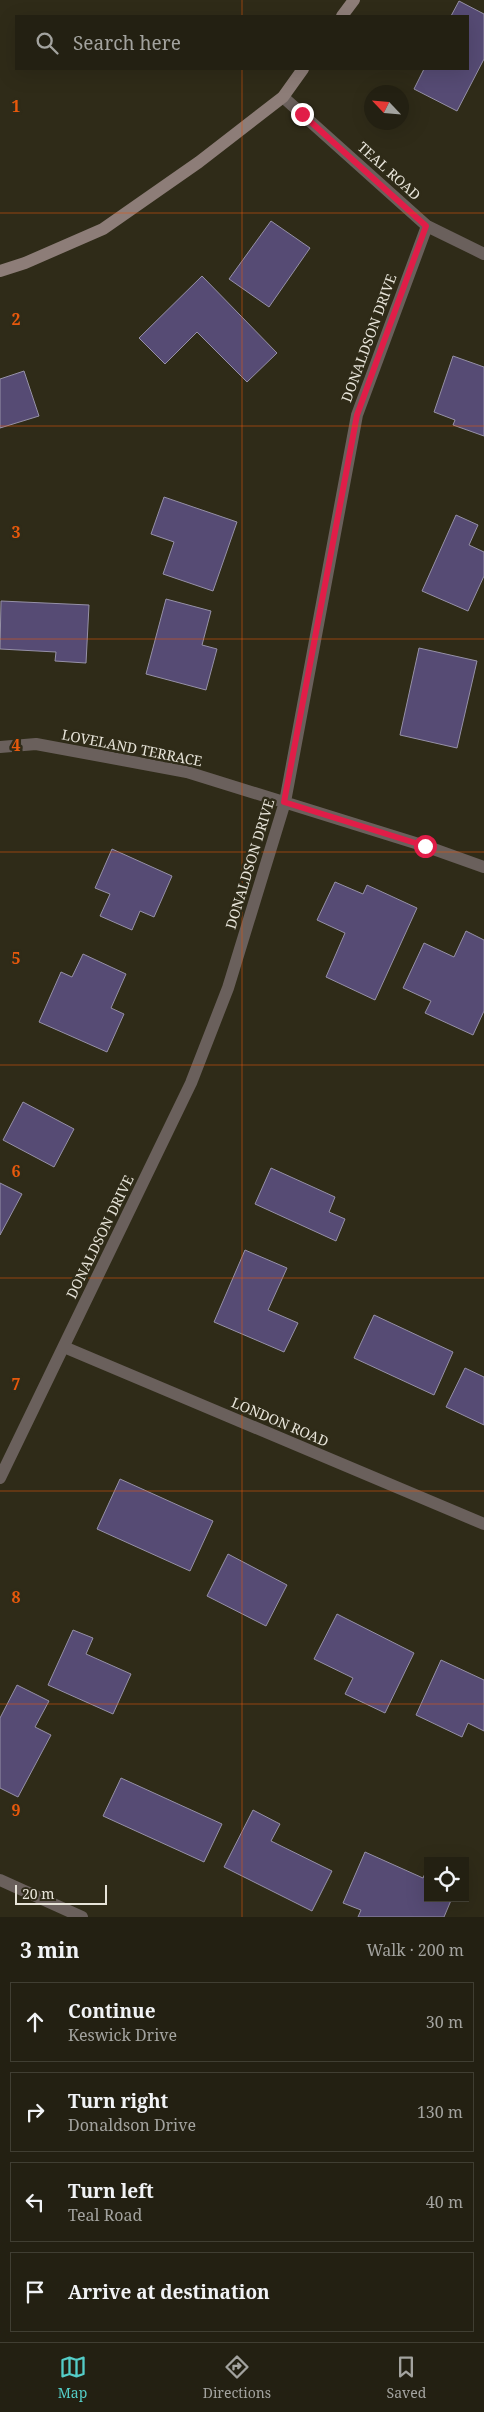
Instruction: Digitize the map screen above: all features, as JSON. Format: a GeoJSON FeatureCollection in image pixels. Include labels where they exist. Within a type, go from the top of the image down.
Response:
{"type":"FeatureCollection","features":[{"type":"Feature","properties":{"kind":"street"},"geometry":{"type":"LineString","coordinates":[[343,15],[354,0]]}},
{"type":"Feature","properties":{"kind":"street"},"geometry":{"type":"LineString","coordinates":[[0,271],[25,263],[103,229],[199,162],[283,97],[303,70]]}},
{"type":"Feature","properties":{"kind":"street","name":"TEAL ROAD"},"geometry":{"type":"LineString","coordinates":[[283,97],[426,226],[484,254]]}},
{"type":"Feature","properties":{"kind":"street","name":"DONALDSON DRIVE"},"geometry":{"type":"LineString","coordinates":[[0,1478],[191,1083],[228,988],[284,802],[357,415],[426,226]]}},
{"type":"Feature","properties":{"kind":"street","name":"LOVELAND TERRACE"},"geometry":{"type":"LineString","coordinates":[[0,746],[36,744],[188,772],[484,867]]}},
{"type":"Feature","properties":{"kind":"street","name":"LONDON ROAD"},"geometry":{"type":"LineString","coordinates":[[64,1347],[484,1524]]}},
{"type":"Feature","properties":{"kind":"street"},"geometry":{"type":"LineString","coordinates":[[0,1880],[82,1917]]}},
{"type":"Feature","properties":{"kind":"building"},"geometry":{"type":"Polygon","coordinates":[[[459,1],[484,14],[484,59],[457,111],[414,89],[424,70],[469,70],[469,15],[452,15],[459,1]]]}},
{"type":"Feature","properties":{"kind":"building"},"geometry":{"type":"Polygon","coordinates":[[[271,221],[310,248],[269,307],[229,279],[271,221]]]}},
{"type":"Feature","properties":{"kind":"building"},"geometry":{"type":"Polygon","coordinates":[[[202,276],[277,353],[247,382],[197,332],[165,364],[139,338],[202,276]]]}},
{"type":"Feature","properties":{"kind":"building"},"geometry":{"type":"Polygon","coordinates":[[[453,356],[484,367],[484,436],[453,425],[455,420],[434,412],[453,356]]]}},
{"type":"Feature","properties":{"kind":"building"},"geometry":{"type":"Polygon","coordinates":[[[24,371],[39,416],[0,428],[0,379],[24,371]]]}},
{"type":"Feature","properties":{"kind":"building"},"geometry":{"type":"Polygon","coordinates":[[[164,497],[237,522],[213,591],[163,574],[174,542],[151,534],[164,497]]]}},
{"type":"Feature","properties":{"kind":"building"},"geometry":{"type":"Polygon","coordinates":[[[456,515],[478,525],[469,545],[484,552],[484,576],[468,611],[422,591],[456,515]]]}},
{"type":"Feature","properties":{"kind":"building"},"geometry":{"type":"Polygon","coordinates":[[[166,599],[211,611],[202,645],[217,649],[206,690],[146,674],[166,599]]]}},
{"type":"Feature","properties":{"kind":"building"},"geometry":{"type":"Polygon","coordinates":[[[1,601],[89,605],[86,663],[55,661],[56,652],[0,649],[1,601]]]}},
{"type":"Feature","properties":{"kind":"building"},"geometry":{"type":"Polygon","coordinates":[[[419,648],[477,661],[457,748],[400,735],[419,648]]]}},
{"type":"Feature","properties":{"kind":"building"},"geometry":{"type":"Polygon","coordinates":[[[112,849],[172,876],[154,917],[140,911],[132,930],[100,916],[110,894],[95,888],[112,849]]]}},
{"type":"Feature","properties":{"kind":"building"},"geometry":{"type":"Polygon","coordinates":[[[335,882],[363,894],[367,885],[417,908],[375,1000],[326,977],[345,933],[317,920],[335,882]]]}},
{"type":"Feature","properties":{"kind":"building"},"geometry":{"type":"Polygon","coordinates":[[[466,931],[484,940],[484,1011],[473,1035],[425,1013],[431,1001],[403,988],[424,943],[454,957],[466,931]]]}},
{"type":"Feature","properties":{"kind":"building"},"geometry":{"type":"Polygon","coordinates":[[[83,954],[126,974],[111,1008],[124,1014],[107,1052],[39,1022],[61,972],[72,977],[83,954]]]}},
{"type":"Feature","properties":{"kind":"building"},"geometry":{"type":"Polygon","coordinates":[[[23,1102],[74,1129],[54,1167],[3,1140],[23,1102]]]}},
{"type":"Feature","properties":{"kind":"building"},"geometry":{"type":"Polygon","coordinates":[[[271,1168],[335,1197],[329,1212],[345,1219],[336,1241],[255,1204],[271,1168]]]}},
{"type":"Feature","properties":{"kind":"building"},"geometry":{"type":"Polygon","coordinates":[[[0,1183],[22,1194],[0,1235],[0,1183]]]}},
{"type":"Feature","properties":{"kind":"building"},"geometry":{"type":"Polygon","coordinates":[[[245,1250],[287,1268],[268,1310],[298,1323],[284,1352],[214,1322],[245,1250]]]}},
{"type":"Feature","properties":{"kind":"building"},"geometry":{"type":"Polygon","coordinates":[[[374,1315],[453,1352],[434,1395],[354,1358],[374,1315]]]}},
{"type":"Feature","properties":{"kind":"building"},"geometry":{"type":"Polygon","coordinates":[[[465,1368],[484,1377],[484,1425],[446,1407],[465,1368]]]}},
{"type":"Feature","properties":{"kind":"building"},"geometry":{"type":"Polygon","coordinates":[[[120,1479],[213,1521],[190,1571],[97,1529],[120,1479]]]}},
{"type":"Feature","properties":{"kind":"building"},"geometry":{"type":"Polygon","coordinates":[[[228,1554],[287,1585],[266,1626],[207,1596],[228,1554]]]}},
{"type":"Feature","properties":{"kind":"building"},"geometry":{"type":"Polygon","coordinates":[[[337,1614],[414,1653],[385,1713],[345,1694],[353,1678],[314,1659],[337,1614]]]}},
{"type":"Feature","properties":{"kind":"building"},"geometry":{"type":"Polygon","coordinates":[[[73,1630],[93,1638],[86,1654],[131,1674],[113,1714],[48,1685],[73,1630]]]}},
{"type":"Feature","properties":{"kind":"building"},"geometry":{"type":"Polygon","coordinates":[[[441,1660],[484,1680],[484,1731],[468,1723],[462,1737],[416,1715],[441,1660]]]}},
{"type":"Feature","properties":{"kind":"building"},"geometry":{"type":"Polygon","coordinates":[[[17,1685],[49,1701],[35,1727],[51,1735],[18,1797],[0,1788],[0,1718],[17,1685]]]}},
{"type":"Feature","properties":{"kind":"building"},"geometry":{"type":"Polygon","coordinates":[[[121,1778],[222,1824],[204,1862],[103,1816],[121,1778]]]}},
{"type":"Feature","properties":{"kind":"building"},"geometry":{"type":"Polygon","coordinates":[[[253,1810],[280,1824],[271,1841],[332,1871],[312,1911],[224,1867],[253,1810]]]}},
{"type":"Feature","properties":{"kind":"building"},"geometry":{"type":"Polygon","coordinates":[[[365,1852],[423,1878],[424,1876],[424,1902],[450,1902],[444,1917],[358,1917],[361,1910],[343,1903],[365,1852]]]}},
{"type":"Feature","properties":{"kind":"route"},"geometry":{"type":"LineString","coordinates":[[302,114],[426,226],[357,415],[284,802],[425,846]]}}]}
